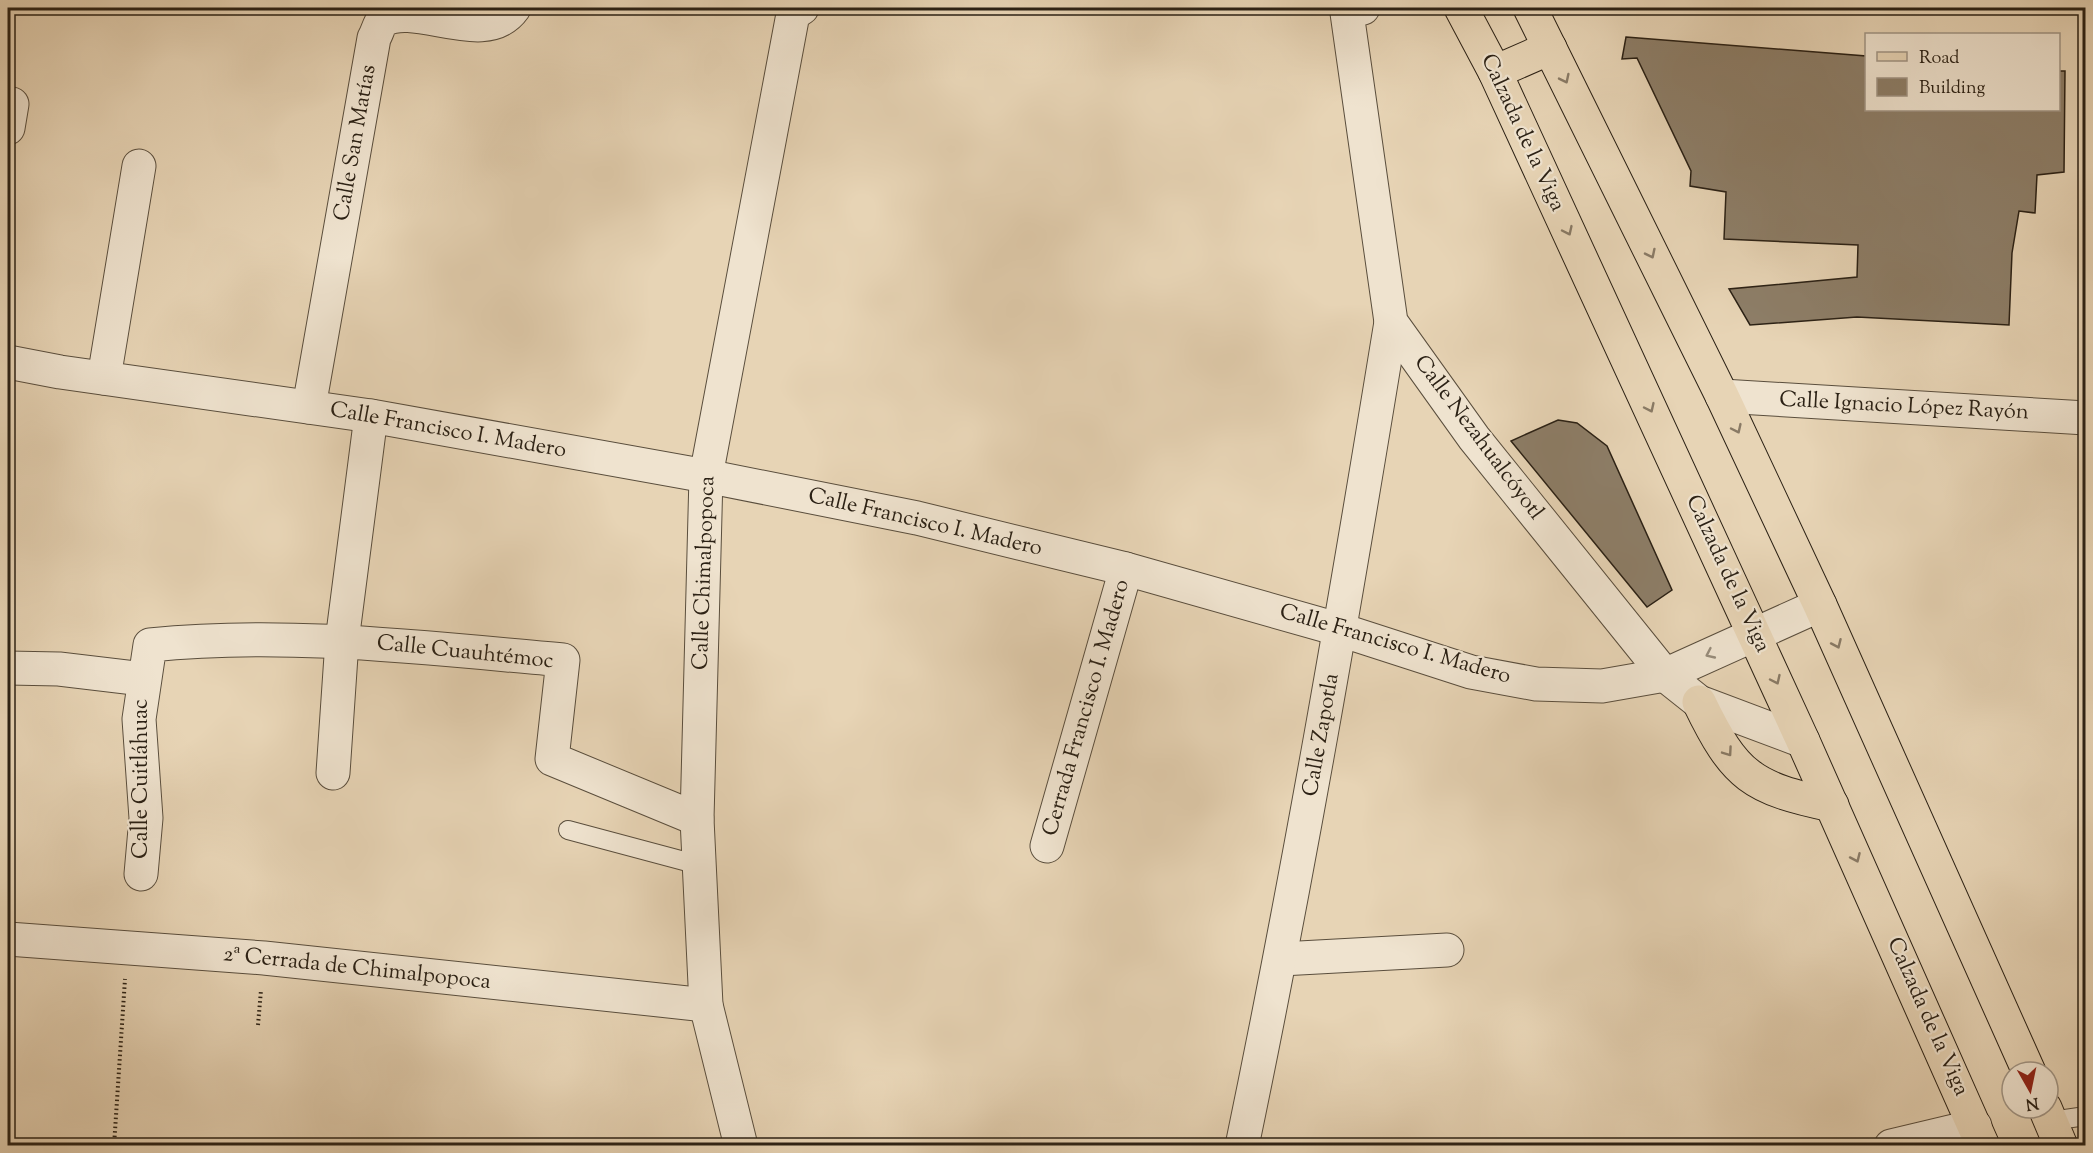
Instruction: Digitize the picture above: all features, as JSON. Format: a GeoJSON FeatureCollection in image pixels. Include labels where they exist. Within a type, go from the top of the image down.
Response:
{"type":"FeatureCollection","features":[{"type":"Feature","properties":{"kind":"main road","name":"Calzada de la Viga"},"geometry":{"type":"LineString","coordinates":[[1461,8],[1495,72],[1754,633],[1979,1136]]}},
{"type":"Feature","properties":{"kind":"main road"},"geometry":{"type":"LineString","coordinates":[[1530,8],[1722,396],[1820,605],[2024,1060]]}},
{"type":"Feature","properties":{"kind":"main road"},"geometry":{"type":"LineString","coordinates":[[1495,72],[1550,48]]}},
{"type":"Feature","properties":{"kind":"main road"},"geometry":{"type":"LineString","coordinates":[[1699,702],[1726,750],[1750,778],[1770,790],[1832,805]]}},
{"type":"Feature","properties":{"kind":"street","name":"Calle San Matías"},"geometry":{"type":"LineString","coordinates":[[309,407],[374,38],[382,21],[397,11],[416,9],[489,23],[507,17],[514,8]]}},
{"type":"Feature","properties":{"kind":"street","name":"Calle Chimalpopoca"},"geometry":{"type":"LineString","coordinates":[[741,1146],[706,1005],[697,819],[706,476],[793,14],[802,8]]}},
{"type":"Feature","properties":{"kind":"street","name":"Calle Nezahualcóyotl"},"geometry":{"type":"LineString","coordinates":[[1355,10],[1391,322],[1474,438],[1665,675],[1699,702],[1803,741]]}},
{"type":"Feature","properties":{"kind":"street"},"geometry":{"type":"LineString","coordinates":[[104,378],[139,166]]}},
{"type":"Feature","properties":{"kind":"street","name":"Calle Zapotla"},"geometry":{"type":"LineString","coordinates":[[1242,1146],[1281,959],[1341,630],[1391,322]]}},
{"type":"Feature","properties":{"kind":"street","name":"Calle Francisco I. Madero"},"geometry":{"type":"LineString","coordinates":[[8,362],[371,416],[706,476],[916,518],[1126,569],[1341,630],[1471,672],[1536,684],[1602,686],[1665,675],[1820,605]]}},
{"type":"Feature","properties":{"kind":"street","name":"Calle Ignacio López Rayón"},"geometry":{"type":"LineString","coordinates":[[1722,396],[2085,418]]}},
{"type":"Feature","properties":{"kind":"street"},"geometry":{"type":"LineString","coordinates":[[333,773],[342,641],[371,416]]}},
{"type":"Feature","properties":{"kind":"street","name":"Cerrada Francisco I. Madero"},"geometry":{"type":"LineString","coordinates":[[1047,846],[1126,569]]}},
{"type":"Feature","properties":{"kind":"street","name":"Calle Cuauhtémoc"},"geometry":{"type":"LineString","coordinates":[[150,645],[178,642],[342,641],[563,660],[552,759],[697,819]]}},
{"type":"Feature","properties":{"kind":"street","name":"Calle Cuitláhuac"},"geometry":{"type":"LineString","coordinates":[[141,874],[146,818],[139,719],[143,679],[150,645]]}},
{"type":"Feature","properties":{"kind":"street"},"geometry":{"type":"LineString","coordinates":[[8,668],[59,669],[143,679]]}},
{"type":"Feature","properties":{"kind":"street","name":"2ª Cerrada de Chimalpopoca"},"geometry":{"type":"LineString","coordinates":[[8,939],[264,958],[706,1005]]}},
{"type":"Feature","properties":{"kind":"street"},"geometry":{"type":"LineString","coordinates":[[1281,959],[1447,950]]}},
{"type":"Feature","properties":{"kind":"street"},"geometry":{"type":"LineString","coordinates":[[1891,1146],[1979,1136]]}},
{"type":"Feature","properties":{"kind":"lane"},"geometry":{"type":"LineString","coordinates":[[568,830],[699,865]]}},
{"type":"Feature","properties":{"kind":"lane"},"geometry":{"type":"LineString","coordinates":[[2052,1125],[2085,1116]]}},
{"type":"Feature","properties":{"kind":"path"},"geometry":{"type":"LineString","coordinates":[[114,1146],[127,947]]}},
{"type":"Feature","properties":{"kind":"building"},"geometry":{"type":"Polygon","coordinates":[[[1626,37],[1865,56],[1865,111],[2060,111],[2060,71],[2065,71],[2064,172],[2037,175],[2035,213],[2019,211],[2012,253],[2009,325],[1857,317],[1750,325],[1729,289],[1857,277],[1858,245],[1724,239],[1726,192],[1690,186],[1691,171],[1637,58],[1622,59],[1626,37]]]}},
{"type":"Feature","properties":{"kind":"building"},"geometry":{"type":"Polygon","coordinates":[[[1558,420],[1577,423],[1607,446],[1672,590],[1647,607],[1511,441],[1558,420]]]}}]}
